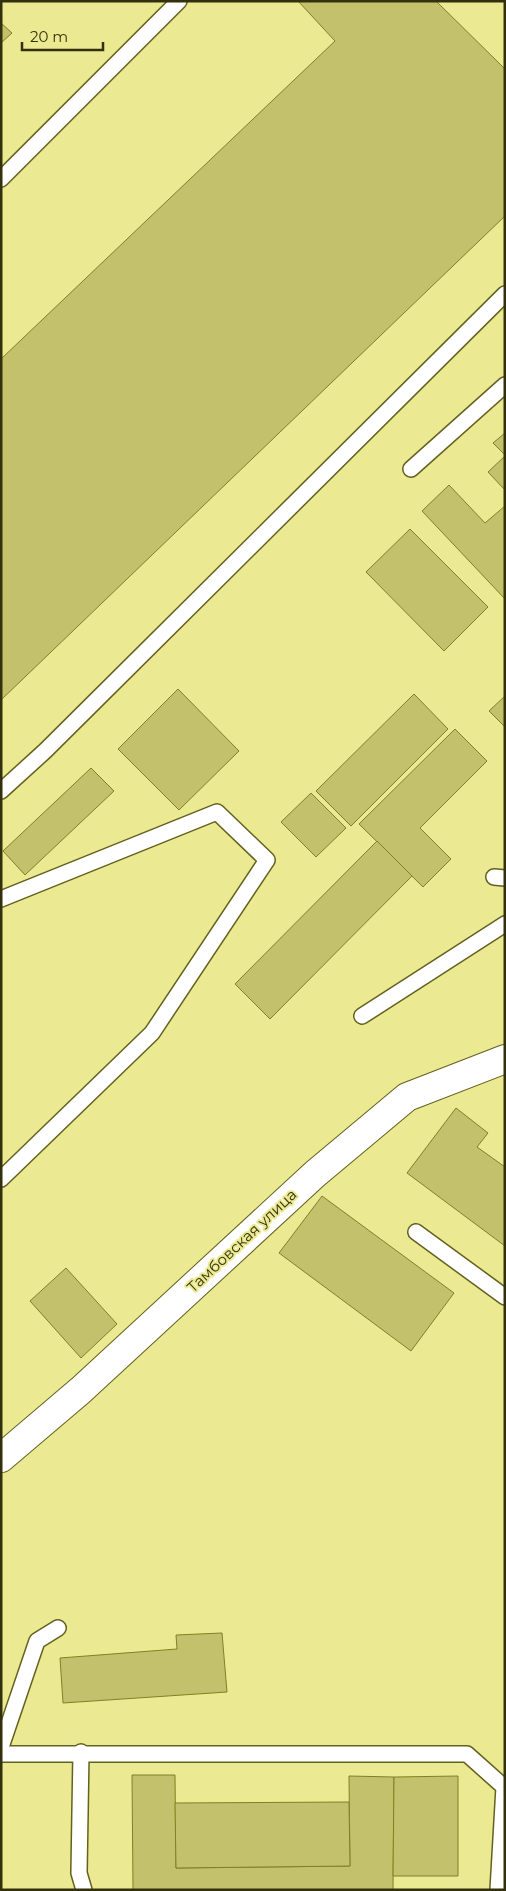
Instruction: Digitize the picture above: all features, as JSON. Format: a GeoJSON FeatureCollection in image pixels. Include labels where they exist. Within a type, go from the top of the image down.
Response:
{"type":"FeatureCollection","features":[{"type":"Feature","properties":{"kind":"street","name":"Тамбовская улица"},"geometry":{"type":"LineString","coordinates":[[1,1458],[81,1390],[315,1174],[407,1097],[505,1059]]}},
{"type":"Feature","properties":{"kind":"lane"},"geometry":{"type":"LineString","coordinates":[[1,180],[179,1]]}},
{"type":"Feature","properties":{"kind":"lane"},"geometry":{"type":"LineString","coordinates":[[1,791],[52,744],[505,294]]}},
{"type":"Feature","properties":{"kind":"lane"},"geometry":{"type":"LineString","coordinates":[[411,469],[505,385]]}},
{"type":"Feature","properties":{"kind":"lane"},"geometry":{"type":"LineString","coordinates":[[1,900],[217,812],[267,860],[152,1033],[1,1179]]}},
{"type":"Feature","properties":{"kind":"lane"},"geometry":{"type":"LineString","coordinates":[[362,1016],[505,924]]}},
{"type":"Feature","properties":{"kind":"lane"},"geometry":{"type":"LineString","coordinates":[[416,1232],[505,1297]]}},
{"type":"Feature","properties":{"kind":"lane"},"geometry":{"type":"LineString","coordinates":[[1,1747],[37,1642],[58,1628]]}},
{"type":"Feature","properties":{"kind":"lane"},"geometry":{"type":"LineString","coordinates":[[1,1754],[81,1752],[467,1754],[504,1787],[498,1890]]}},
{"type":"Feature","properties":{"kind":"lane"},"geometry":{"type":"LineString","coordinates":[[81,1752],[79,1873],[84,1890]]}},
{"type":"Feature","properties":{"kind":"building"},"geometry":{"type":"Polygon","coordinates":[[[298,1],[436,1],[505,69],[505,216],[1,700],[1,359],[335,41],[298,1]]]}},
{"type":"Feature","properties":{"kind":"building"},"geometry":{"type":"Polygon","coordinates":[[[1,23],[12,33],[1,43],[1,23]]]}},
{"type":"Feature","properties":{"kind":"building"},"geometry":{"type":"Polygon","coordinates":[[[505,433],[505,455],[493,443],[505,433]]]}},
{"type":"Feature","properties":{"kind":"building"},"geometry":{"type":"Polygon","coordinates":[[[505,456],[505,490],[488,472],[505,456]]]}},
{"type":"Feature","properties":{"kind":"building"},"geometry":{"type":"Polygon","coordinates":[[[449,485],[485,523],[505,506],[505,599],[422,511],[449,485]]]}},
{"type":"Feature","properties":{"kind":"building"},"geometry":{"type":"Polygon","coordinates":[[[410,529],[488,607],[444,651],[366,572],[410,529]]]}},
{"type":"Feature","properties":{"kind":"building"},"geometry":{"type":"Polygon","coordinates":[[[178,689],[239,751],[179,810],[118,749],[178,689]]]}},
{"type":"Feature","properties":{"kind":"building"},"geometry":{"type":"Polygon","coordinates":[[[414,694],[448,729],[351,826],[316,791],[414,694]]]}},
{"type":"Feature","properties":{"kind":"building"},"geometry":{"type":"Polygon","coordinates":[[[505,696],[505,727],[489,711],[505,696]]]}},
{"type":"Feature","properties":{"kind":"building"},"geometry":{"type":"Polygon","coordinates":[[[455,729],[487,761],[420,828],[451,859],[423,887],[359,824],[455,729]]]}},
{"type":"Feature","properties":{"kind":"building"},"geometry":{"type":"Polygon","coordinates":[[[91,768],[114,791],[25,875],[3,851],[91,768]]]}},
{"type":"Feature","properties":{"kind":"building"},"geometry":{"type":"Polygon","coordinates":[[[311,793],[346,828],[316,857],[281,822],[311,793]]]}},
{"type":"Feature","properties":{"kind":"building"},"geometry":{"type":"Polygon","coordinates":[[[377,841],[412,876],[270,1019],[235,984],[377,841]]]}},
{"type":"Feature","properties":{"kind":"building"},"geometry":{"type":"Polygon","coordinates":[[[456,1108],[488,1133],[477,1147],[505,1167],[505,1246],[407,1173],[456,1108]]]}},
{"type":"Feature","properties":{"kind":"building"},"geometry":{"type":"Polygon","coordinates":[[[322,1196],[454,1293],[411,1351],[279,1253],[322,1196]]]}},
{"type":"Feature","properties":{"kind":"building"},"geometry":{"type":"Polygon","coordinates":[[[66,1268],[117,1324],[81,1358],[30,1301],[66,1268]]]}},
{"type":"Feature","properties":{"kind":"building"},"geometry":{"type":"Polygon","coordinates":[[[222,1633],[227,1692],[63,1703],[60,1658],[177,1649],[176,1635],[222,1633]]]}},
{"type":"Feature","properties":{"kind":"building"},"geometry":{"type":"Polygon","coordinates":[[[132,1775],[175,1775],[176,1868],[350,1866],[349,1776],[394,1777],[393,1890],[133,1890],[132,1775]]]}},
{"type":"Feature","properties":{"kind":"building"},"geometry":{"type":"Polygon","coordinates":[[[458,1776],[458,1876],[393,1876],[394,1777],[458,1776]]]}},
{"type":"Feature","properties":{"kind":"building"},"geometry":{"type":"Polygon","coordinates":[[[349,1802],[350,1866],[176,1868],[175,1803],[349,1802]]]}}]}
